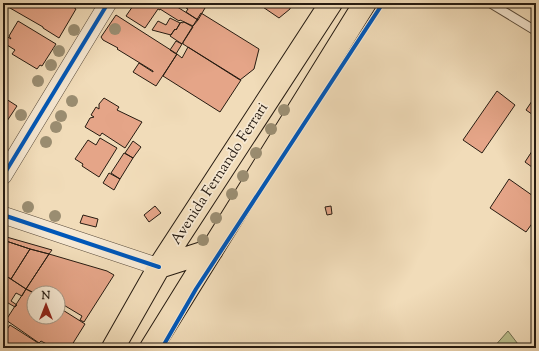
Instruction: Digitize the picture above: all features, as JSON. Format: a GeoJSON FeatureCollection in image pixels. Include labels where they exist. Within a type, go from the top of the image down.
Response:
{"type":"FeatureCollection","features":[{"type":"Feature","properties":{"kind":"main road","name":"Avenida Fernando Ferrari"},"geometry":{"type":"LineString","coordinates":[[113,348],[159,267],[332,3]]}},
{"type":"Feature","properties":{"kind":"main road","name":"Avenida Fernando Ferrari"},"geometry":{"type":"LineString","coordinates":[[151,348],[186,294],[365,3]]}},
{"type":"Feature","properties":{"kind":"main road"},"geometry":{"type":"LineString","coordinates":[[159,267],[212,250]]}},
{"type":"Feature","properties":{"kind":"street"},"geometry":{"type":"LineString","coordinates":[[3,176],[108,3]]}},
{"type":"Feature","properties":{"kind":"street"},"geometry":{"type":"LineString","coordinates":[[3,216],[159,267]]}},
{"type":"Feature","properties":{"kind":"lane"},"geometry":{"type":"LineString","coordinates":[[490,3],[536,31]]}},
{"type":"Feature","properties":{"kind":"green space"},"geometry":{"type":"Polygon","coordinates":[[[508,331],[521,348],[493,348],[508,331]]]}},
{"type":"Feature","properties":{"kind":"building"},"geometry":{"type":"Polygon","coordinates":[[[3,3],[67,3],[76,9],[59,38],[3,3]]]}},
{"type":"Feature","properties":{"kind":"building"},"geometry":{"type":"Polygon","coordinates":[[[135,3],[158,3],[160,5],[161,3],[171,3],[198,20],[193,26],[180,20],[179,21],[158,9],[145,28],[126,16],[135,3]]]}},
{"type":"Feature","properties":{"kind":"building"},"geometry":{"type":"Polygon","coordinates":[[[189,3],[196,3],[205,8],[198,20],[186,12],[188,9],[186,8],[189,3]]]}},
{"type":"Feature","properties":{"kind":"building"},"geometry":{"type":"Polygon","coordinates":[[[257,3],[291,3],[290,9],[279,18],[257,3]]]}},
{"type":"Feature","properties":{"kind":"building"},"geometry":{"type":"Polygon","coordinates":[[[201,13],[259,49],[254,69],[240,80],[183,44],[201,13]]]}},
{"type":"Feature","properties":{"kind":"building"},"geometry":{"type":"Polygon","coordinates":[[[116,15],[177,54],[156,86],[133,72],[139,63],[153,71],[103,40],[101,37],[116,15]]]}},
{"type":"Feature","properties":{"kind":"building"},"geometry":{"type":"Polygon","coordinates":[[[170,18],[180,23],[171,35],[152,30],[158,21],[166,25],[170,18]]]}},
{"type":"Feature","properties":{"kind":"building"},"geometry":{"type":"Polygon","coordinates":[[[18,21],[56,44],[42,66],[40,65],[37,69],[12,54],[15,50],[7,45],[4,49],[3,48],[3,34],[11,39],[9,36],[18,21]]]}},
{"type":"Feature","properties":{"kind":"building"},"geometry":{"type":"Polygon","coordinates":[[[181,22],[193,27],[182,44],[170,36],[181,22]]]}},
{"type":"Feature","properties":{"kind":"building"},"geometry":{"type":"Polygon","coordinates":[[[176,41],[182,44],[176,54],[170,50],[176,41]]]}},
{"type":"Feature","properties":{"kind":"building"},"geometry":{"type":"Polygon","coordinates":[[[188,47],[241,80],[220,112],[163,76],[177,54],[182,58],[188,47]]]}},
{"type":"Feature","properties":{"kind":"building"},"geometry":{"type":"Polygon","coordinates":[[[497,91],[515,105],[482,153],[463,140],[497,91]]]}},
{"type":"Feature","properties":{"kind":"building"},"geometry":{"type":"Polygon","coordinates":[[[3,97],[17,106],[3,127],[3,97]]]}},
{"type":"Feature","properties":{"kind":"building"},"geometry":{"type":"Polygon","coordinates":[[[104,98],[119,107],[117,110],[142,122],[125,148],[102,133],[100,136],[85,127],[90,118],[94,117],[91,115],[96,107],[99,109],[99,104],[104,98]]]}},
{"type":"Feature","properties":{"kind":"building"},"geometry":{"type":"Polygon","coordinates":[[[534,98],[536,100],[536,117],[526,110],[534,98]]]}},
{"type":"Feature","properties":{"kind":"building"},"geometry":{"type":"Polygon","coordinates":[[[100,138],[117,148],[99,177],[82,166],[83,164],[75,159],[88,140],[96,145],[100,138]]]}},
{"type":"Feature","properties":{"kind":"building"},"geometry":{"type":"Polygon","coordinates":[[[133,141],[141,147],[133,158],[125,153],[133,141]]]}},
{"type":"Feature","properties":{"kind":"building"},"geometry":{"type":"Polygon","coordinates":[[[536,145],[536,170],[525,162],[536,145]]]}},
{"type":"Feature","properties":{"kind":"building"},"geometry":{"type":"Polygon","coordinates":[[[124,153],[133,158],[120,179],[111,173],[124,153]]]}},
{"type":"Feature","properties":{"kind":"building"},"geometry":{"type":"Polygon","coordinates":[[[109,173],[120,179],[114,190],[103,183],[109,173]]]}},
{"type":"Feature","properties":{"kind":"building"},"geometry":{"type":"Polygon","coordinates":[[[509,179],[536,198],[536,218],[526,232],[490,208],[509,179]]]}},
{"type":"Feature","properties":{"kind":"building"},"geometry":{"type":"Polygon","coordinates":[[[155,206],[161,213],[149,222],[144,215],[155,206]]]}},
{"type":"Feature","properties":{"kind":"building"},"geometry":{"type":"Polygon","coordinates":[[[331,206],[332,214],[327,215],[325,207],[331,206]]]}},
{"type":"Feature","properties":{"kind":"building"},"geometry":{"type":"Polygon","coordinates":[[[83,215],[98,219],[96,227],[80,223],[83,215]]]}},
{"type":"Feature","properties":{"kind":"building"},"geometry":{"type":"Polygon","coordinates":[[[3,236],[52,250],[49,254],[30,249],[3,240],[3,236]]]}},
{"type":"Feature","properties":{"kind":"building"},"geometry":{"type":"Polygon","coordinates":[[[3,240],[30,249],[11,279],[3,274],[3,240]]]}},
{"type":"Feature","properties":{"kind":"building"},"geometry":{"type":"Polygon","coordinates":[[[30,249],[49,254],[29,285],[26,285],[26,289],[11,279],[30,249]]]}},
{"type":"Feature","properties":{"kind":"building"},"geometry":{"type":"Polygon","coordinates":[[[49,254],[107,271],[114,275],[84,322],[80,320],[82,316],[66,306],[66,285],[29,285],[49,254]]]}},
{"type":"Feature","properties":{"kind":"building"},"geometry":{"type":"Polygon","coordinates":[[[3,274],[26,289],[22,296],[16,293],[11,301],[17,305],[15,307],[3,300],[3,274]]]}},
{"type":"Feature","properties":{"kind":"building"},"geometry":{"type":"Polygon","coordinates":[[[26,289],[26,325],[66,325],[66,312],[85,324],[70,348],[54,348],[41,341],[39,343],[6,320],[26,289]]]}},
{"type":"Feature","properties":{"kind":"building"},"geometry":{"type":"Polygon","coordinates":[[[10,325],[46,348],[3,348],[3,335],[10,325]]]}},
{"type":"Feature","properties":{"kind":"cycle path"},"geometry":{"type":"LineString","coordinates":[[3,176],[108,3]]}},
{"type":"Feature","properties":{"kind":"cycle path"},"geometry":{"type":"LineString","coordinates":[[162,348],[196,289],[383,3]]}},
{"type":"Feature","properties":{"kind":"cycle path"},"geometry":{"type":"LineString","coordinates":[[3,215],[159,267]]}}]}
